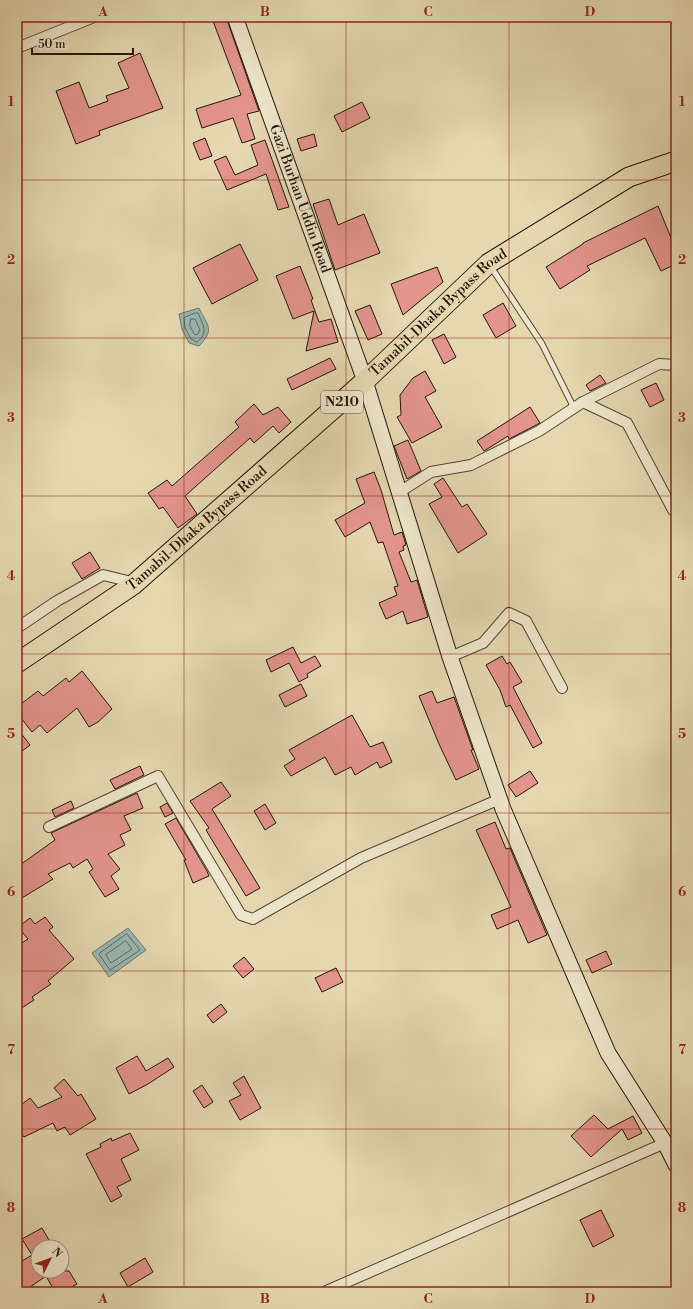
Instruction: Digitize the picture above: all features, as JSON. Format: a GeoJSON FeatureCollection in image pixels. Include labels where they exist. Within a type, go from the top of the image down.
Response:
{"type":"FeatureCollection","features":[{"type":"Feature","properties":{"kind":"highway","name":"Tamabil-Dhaka Bypass Road"},"geometry":{"type":"LineString","coordinates":[[17,663],[136,583],[365,381],[489,263],[629,178],[676,161]]}},
{"type":"Feature","properties":{"kind":"street"},"geometry":{"type":"LineString","coordinates":[[17,48],[94,17]]}},
{"type":"Feature","properties":{"kind":"street","name":"Gazi Burhan Uddin Road"},"geometry":{"type":"LineString","coordinates":[[235,17],[365,381],[398,493],[450,657],[500,800],[608,1053],[670,1141],[676,1165]]}},
{"type":"Feature","properties":{"kind":"street"},"geometry":{"type":"LineString","coordinates":[[398,493],[431,472],[471,465],[478,462],[539,431],[583,402],[659,364],[676,365]]}},
{"type":"Feature","properties":{"kind":"street"},"geometry":{"type":"LineString","coordinates":[[583,402],[627,423],[673,510],[676,512]]}},
{"type":"Feature","properties":{"kind":"street"},"geometry":{"type":"LineString","coordinates":[[17,628],[57,601],[103,575],[136,583]]}},
{"type":"Feature","properties":{"kind":"street"},"geometry":{"type":"LineString","coordinates":[[450,657],[483,643],[509,613],[526,621],[562,688]]}},
{"type":"Feature","properties":{"kind":"street"},"geometry":{"type":"LineString","coordinates":[[49,827],[158,776],[241,915],[253,919],[361,858],[500,800]]}},
{"type":"Feature","properties":{"kind":"street"},"geometry":{"type":"LineString","coordinates":[[324,1292],[670,1141]]}},
{"type":"Feature","properties":{"kind":"lane"},"geometry":{"type":"LineString","coordinates":[[489,263],[542,344],[572,404]]}},
{"type":"Feature","properties":{"kind":"water"},"geometry":{"type":"Polygon","coordinates":[[[199,308],[207,324],[208,332],[207,336],[199,346],[189,343],[182,329],[179,314],[199,308]]]}},
{"type":"Feature","properties":{"kind":"water"},"geometry":{"type":"Polygon","coordinates":[[[128,928],[146,950],[109,977],[92,953],[128,928]]]}},
{"type":"Feature","properties":{"kind":"building"},"geometry":{"type":"Polygon","coordinates":[[[226,17],[259,111],[247,114],[255,139],[242,143],[233,118],[202,128],[196,109],[241,95],[213,21],[226,17]]]}},
{"type":"Feature","properties":{"kind":"building"},"geometry":{"type":"Polygon","coordinates":[[[140,53],[163,108],[99,131],[100,135],[76,144],[56,91],[79,82],[89,108],[108,101],[106,96],[129,88],[118,63],[140,53]]]}},
{"type":"Feature","properties":{"kind":"building"},"geometry":{"type":"Polygon","coordinates":[[[362,102],[370,118],[342,132],[334,116],[362,102]]]}},
{"type":"Feature","properties":{"kind":"building"},"geometry":{"type":"Polygon","coordinates":[[[314,134],[317,146],[301,151],[297,139],[314,134]]]}},
{"type":"Feature","properties":{"kind":"building"},"geometry":{"type":"Polygon","coordinates":[[[205,138],[212,156],[200,160],[193,143],[205,138]]]}},
{"type":"Feature","properties":{"kind":"building"},"geometry":{"type":"Polygon","coordinates":[[[265,140],[289,207],[278,210],[266,174],[227,190],[214,161],[226,156],[235,175],[258,165],[251,145],[265,140]]]}},
{"type":"Feature","properties":{"kind":"building"},"geometry":{"type":"Polygon","coordinates":[[[329,199],[338,225],[364,214],[380,253],[335,270],[313,204],[329,199]]]}},
{"type":"Feature","properties":{"kind":"building"},"geometry":{"type":"Polygon","coordinates":[[[658,206],[676,250],[676,264],[661,271],[645,238],[587,266],[590,270],[560,289],[546,267],[583,243],[658,206]]]}},
{"type":"Feature","properties":{"kind":"building"},"geometry":{"type":"Polygon","coordinates":[[[240,244],[258,280],[212,304],[193,268],[240,244]]]}},
{"type":"Feature","properties":{"kind":"building"},"geometry":{"type":"Polygon","coordinates":[[[300,266],[313,299],[311,300],[319,322],[331,319],[338,342],[306,351],[314,311],[293,319],[276,276],[300,266]]]}},
{"type":"Feature","properties":{"kind":"building"},"geometry":{"type":"Polygon","coordinates":[[[437,267],[443,282],[403,315],[391,284],[437,267]]]}},
{"type":"Feature","properties":{"kind":"building"},"geometry":{"type":"Polygon","coordinates":[[[503,303],[516,326],[496,338],[483,315],[503,303]]]}},
{"type":"Feature","properties":{"kind":"building"},"geometry":{"type":"Polygon","coordinates":[[[370,305],[382,334],[368,340],[355,311],[370,305]]]}},
{"type":"Feature","properties":{"kind":"building"},"geometry":{"type":"Polygon","coordinates":[[[444,334],[456,357],[444,364],[432,340],[444,334]]]}},
{"type":"Feature","properties":{"kind":"building"},"geometry":{"type":"Polygon","coordinates":[[[330,358],[336,369],[292,390],[287,379],[330,358]]]}},
{"type":"Feature","properties":{"kind":"building"},"geometry":{"type":"Polygon","coordinates":[[[425,371],[436,391],[425,397],[442,427],[412,443],[397,417],[401,415],[400,395],[413,378],[425,371]]]}},
{"type":"Feature","properties":{"kind":"building"},"geometry":{"type":"Polygon","coordinates":[[[600,375],[606,383],[590,391],[586,385],[600,375]]]}},
{"type":"Feature","properties":{"kind":"building"},"geometry":{"type":"Polygon","coordinates":[[[656,383],[664,400],[650,407],[641,390],[656,383]]]}},
{"type":"Feature","properties":{"kind":"building"},"geometry":{"type":"Polygon","coordinates":[[[254,404],[263,415],[278,407],[291,422],[279,433],[273,426],[254,443],[250,438],[185,496],[197,514],[178,528],[163,507],[159,509],[148,493],[167,480],[172,486],[239,427],[235,422],[254,404]]]}},
{"type":"Feature","properties":{"kind":"building"},"geometry":{"type":"Polygon","coordinates":[[[530,407],[540,423],[509,439],[508,436],[484,451],[477,441],[530,407]]]}},
{"type":"Feature","properties":{"kind":"building"},"geometry":{"type":"Polygon","coordinates":[[[408,440],[421,471],[407,479],[394,446],[408,440]]]}},
{"type":"Feature","properties":{"kind":"building"},"geometry":{"type":"Polygon","coordinates":[[[374,472],[381,490],[394,535],[402,532],[406,545],[403,546],[404,550],[399,552],[411,582],[417,580],[428,617],[407,624],[403,611],[386,619],[379,603],[397,595],[394,587],[398,586],[383,542],[378,543],[370,522],[345,537],[335,520],[365,503],[356,479],[374,472]]]}},
{"type":"Feature","properties":{"kind":"building"},"geometry":{"type":"Polygon","coordinates":[[[443,478],[462,507],[467,504],[487,534],[458,553],[429,504],[442,497],[434,484],[443,478]]]}},
{"type":"Feature","properties":{"kind":"building"},"geometry":{"type":"Polygon","coordinates":[[[90,552],[100,568],[82,579],[72,563],[90,552]]]}},
{"type":"Feature","properties":{"kind":"building"},"geometry":{"type":"Polygon","coordinates":[[[293,647],[301,663],[315,656],[321,666],[307,674],[308,677],[299,682],[289,663],[271,672],[266,660],[293,647]]]}},
{"type":"Feature","properties":{"kind":"building"},"geometry":{"type":"Polygon","coordinates":[[[502,656],[507,664],[510,662],[522,682],[513,687],[542,743],[533,748],[510,705],[506,707],[500,690],[486,665],[502,656]]]}},
{"type":"Feature","properties":{"kind":"building"},"geometry":{"type":"Polygon","coordinates":[[[82,671],[112,709],[98,722],[89,727],[77,708],[47,733],[40,725],[32,732],[17,713],[17,707],[38,691],[43,696],[66,678],[69,682],[82,671]]]}},
{"type":"Feature","properties":{"kind":"building"},"geometry":{"type":"Polygon","coordinates":[[[301,684],[307,696],[285,707],[279,695],[301,684]]]}},
{"type":"Feature","properties":{"kind":"building"},"geometry":{"type":"Polygon","coordinates":[[[432,691],[437,703],[454,697],[473,750],[471,750],[479,769],[456,780],[419,696],[432,691]]]}},
{"type":"Feature","properties":{"kind":"building"},"geometry":{"type":"Polygon","coordinates":[[[352,715],[370,747],[383,742],[392,762],[380,768],[377,762],[355,775],[351,767],[335,775],[325,757],[291,776],[284,766],[295,759],[289,750],[352,715]]]}},
{"type":"Feature","properties":{"kind":"building"},"geometry":{"type":"Polygon","coordinates":[[[17,728],[30,745],[17,755],[17,728]]]}},
{"type":"Feature","properties":{"kind":"building"},"geometry":{"type":"Polygon","coordinates":[[[140,766],[144,775],[115,789],[110,780],[140,766]]]}},
{"type":"Feature","properties":{"kind":"building"},"geometry":{"type":"Polygon","coordinates":[[[530,771],[538,783],[516,797],[508,785],[530,771]]]}},
{"type":"Feature","properties":{"kind":"building"},"geometry":{"type":"Polygon","coordinates":[[[221,782],[231,796],[212,809],[260,888],[246,896],[206,830],[209,828],[190,801],[221,782]]]}},
{"type":"Feature","properties":{"kind":"building"},"geometry":{"type":"Polygon","coordinates":[[[137,793],[143,808],[124,816],[131,830],[120,835],[125,845],[108,854],[120,869],[111,876],[119,889],[105,897],[89,872],[93,869],[87,859],[73,868],[70,863],[48,874],[53,879],[17,901],[17,867],[55,840],[51,833],[137,793]]]}},
{"type":"Feature","properties":{"kind":"building"},"geometry":{"type":"Polygon","coordinates":[[[71,801],[74,808],[55,817],[52,810],[71,801]]]}},
{"type":"Feature","properties":{"kind":"building"},"geometry":{"type":"Polygon","coordinates":[[[167,803],[173,813],[165,817],[160,807],[167,803]]]}},
{"type":"Feature","properties":{"kind":"building"},"geometry":{"type":"Polygon","coordinates":[[[265,804],[276,823],[265,830],[254,811],[265,804]]]}},
{"type":"Feature","properties":{"kind":"building"},"geometry":{"type":"Polygon","coordinates":[[[176,818],[209,876],[193,883],[184,860],[186,860],[165,824],[176,818]]]}},
{"type":"Feature","properties":{"kind":"building"},"geometry":{"type":"Polygon","coordinates":[[[495,822],[506,849],[510,848],[547,935],[528,943],[518,920],[497,929],[491,915],[511,907],[476,830],[495,822]]]}},
{"type":"Feature","properties":{"kind":"building"},"geometry":{"type":"Polygon","coordinates":[[[45,917],[53,927],[49,930],[74,959],[48,981],[51,984],[32,997],[34,1000],[17,1011],[17,946],[28,939],[18,927],[30,918],[35,924],[45,917]]]}},
{"type":"Feature","properties":{"kind":"building"},"geometry":{"type":"Polygon","coordinates":[[[606,951],[612,964],[592,973],[586,960],[606,951]]]}},
{"type":"Feature","properties":{"kind":"building"},"geometry":{"type":"Polygon","coordinates":[[[244,957],[254,969],[243,978],[233,966],[244,957]]]}},
{"type":"Feature","properties":{"kind":"building"},"geometry":{"type":"Polygon","coordinates":[[[336,968],[343,982],[322,992],[315,978],[336,968]]]}},
{"type":"Feature","properties":{"kind":"building"},"geometry":{"type":"Polygon","coordinates":[[[221,1004],[227,1012],[213,1023],[207,1015],[221,1004]]]}},
{"type":"Feature","properties":{"kind":"building"},"geometry":{"type":"Polygon","coordinates":[[[137,1056],[146,1071],[168,1058],[174,1067],[148,1084],[129,1094],[116,1068],[137,1056]]]}},
{"type":"Feature","properties":{"kind":"building"},"geometry":{"type":"Polygon","coordinates":[[[244,1076],[261,1108],[240,1120],[229,1101],[241,1095],[233,1083],[244,1076]]]}},
{"type":"Feature","properties":{"kind":"building"},"geometry":{"type":"Polygon","coordinates":[[[64,1079],[78,1096],[81,1094],[96,1119],[70,1135],[65,1127],[57,1131],[53,1123],[24,1137],[21,1133],[17,1135],[17,1108],[30,1098],[38,1108],[62,1097],[54,1088],[64,1079]]]}},
{"type":"Feature","properties":{"kind":"building"},"geometry":{"type":"Polygon","coordinates":[[[202,1085],[213,1102],[204,1108],[193,1091],[202,1085]]]}},
{"type":"Feature","properties":{"kind":"building"},"geometry":{"type":"Polygon","coordinates":[[[594,1115],[608,1129],[633,1116],[642,1133],[628,1140],[622,1129],[591,1157],[571,1136],[594,1115]]]}},
{"type":"Feature","properties":{"kind":"building"},"geometry":{"type":"Polygon","coordinates":[[[130,1133],[139,1150],[121,1159],[131,1180],[117,1187],[122,1196],[111,1202],[86,1154],[101,1147],[100,1144],[111,1138],[112,1141],[130,1133]]]}},
{"type":"Feature","properties":{"kind":"building"},"geometry":{"type":"Polygon","coordinates":[[[601,1210],[614,1236],[593,1247],[580,1220],[601,1210]]]}},
{"type":"Feature","properties":{"kind":"building"},"geometry":{"type":"Polygon","coordinates":[[[42,1228],[48,1239],[30,1239],[30,1252],[22,1239],[42,1228]]]}},
{"type":"Feature","properties":{"kind":"building"},"geometry":{"type":"Polygon","coordinates":[[[30,1256],[30,1279],[42,1279],[23,1292],[17,1292],[17,1264],[30,1256]]]}},
{"type":"Feature","properties":{"kind":"building"},"geometry":{"type":"Polygon","coordinates":[[[145,1258],[153,1272],[128,1287],[120,1273],[145,1258]]]}},
{"type":"Feature","properties":{"kind":"building"},"geometry":{"type":"Polygon","coordinates":[[[70,1273],[77,1284],[62,1292],[55,1292],[48,1279],[70,1279],[70,1273]]]}}]}
